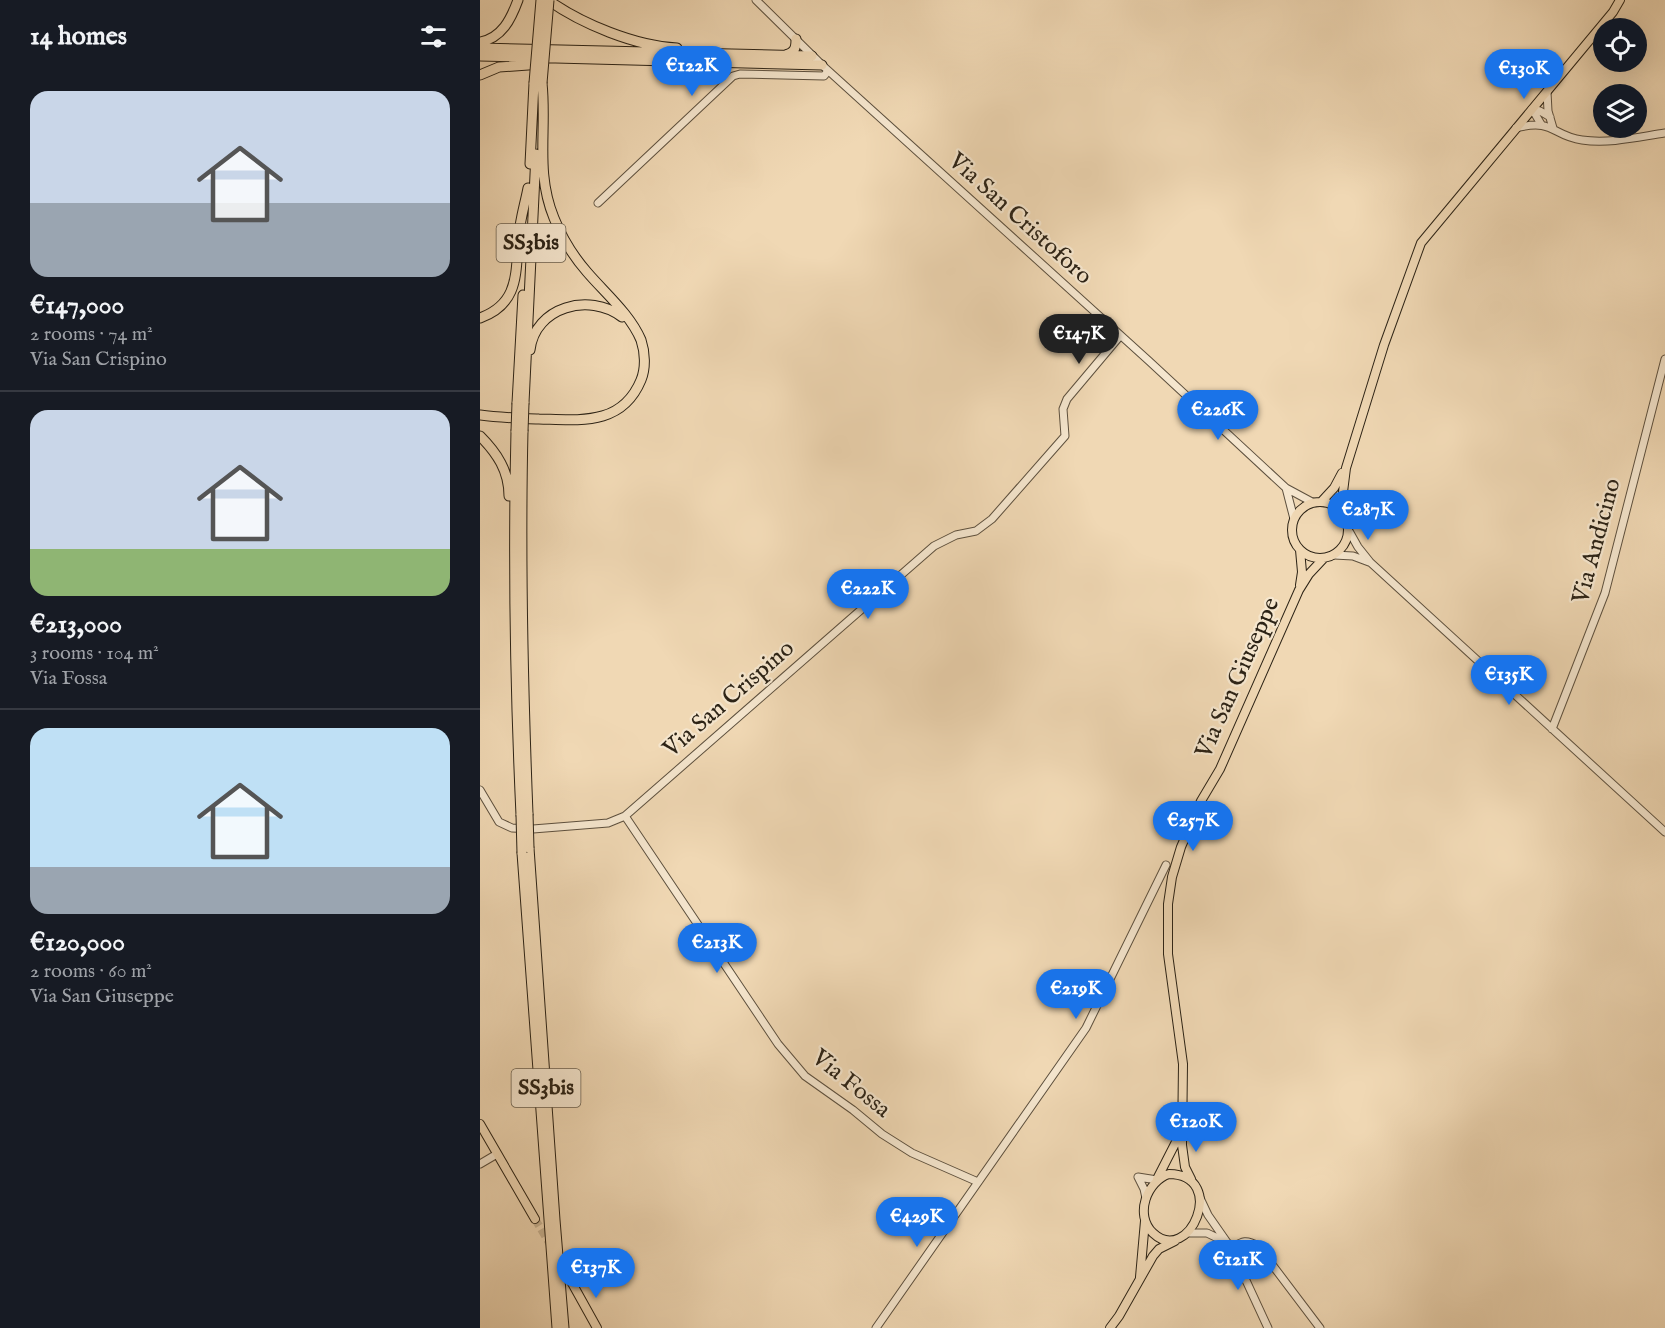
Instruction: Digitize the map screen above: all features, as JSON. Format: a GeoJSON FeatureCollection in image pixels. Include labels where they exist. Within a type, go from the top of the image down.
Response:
{"type":"FeatureCollection","features":[{"type":"Feature","properties":{"kind":"highway"},"geometry":{"type":"LineString","coordinates":[[480,42],[502,31],[511,18],[518,0]]}},
{"type":"Feature","properties":{"kind":"highway","name":"SS3bis"},"geometry":{"type":"LineString","coordinates":[[520,403],[533,204],[541,0]]}},
{"type":"Feature","properties":{"kind":"highway"},"geometry":{"type":"LineString","coordinates":[[549,0],[560,9],[593,26],[638,42],[688,48],[711,54]]}},
{"type":"Feature","properties":{"kind":"highway","name":"SS3bis"},"geometry":{"type":"LineString","coordinates":[[549,0],[528,188],[520,403],[518,566],[524,815],[557,1328]]}},
{"type":"Feature","properties":{"kind":"highway"},"geometry":{"type":"LineString","coordinates":[[784,56],[793,53],[796,48],[796,39]]}},
{"type":"Feature","properties":{"kind":"highway"},"geometry":{"type":"LineString","coordinates":[[480,48],[812,56]]}},
{"type":"Feature","properties":{"kind":"highway"},"geometry":{"type":"LineString","coordinates":[[480,56],[804,65],[825,68]]}},
{"type":"Feature","properties":{"kind":"highway"},"geometry":{"type":"LineString","coordinates":[[480,75],[499,67],[524,64],[571,64],[607,59]]}},
{"type":"Feature","properties":{"kind":"highway"},"geometry":{"type":"LineString","coordinates":[[480,415],[582,420],[599,418],[614,412],[626,403],[636,391],[643,375],[644,358],[641,340],[631,324],[571,251],[553,217],[543,176],[541,157],[544,108],[538,83]]}},
{"type":"Feature","properties":{"kind":"highway"},"geometry":{"type":"LineString","coordinates":[[480,318],[491,314],[504,304],[512,290],[517,266],[519,233],[528,188]]}},
{"type":"Feature","properties":{"kind":"highway"},"geometry":{"type":"LineString","coordinates":[[520,403],[531,346],[538,328],[550,317],[564,308],[580,304],[597,304],[613,310],[631,324]]}},
{"type":"Feature","properties":{"kind":"highway"},"geometry":{"type":"LineString","coordinates":[[480,436],[495,450],[504,468],[509,488],[509,510],[518,529]]}},
{"type":"Feature","properties":{"kind":"highway","name":"SS3bis"},"geometry":{"type":"LineString","coordinates":[[526,850],[564,1328]]}},
{"type":"Feature","properties":{"kind":"main road"},"geometry":{"type":"LineString","coordinates":[[1345,515],[1335,506],[1322,501],[1312,502],[1298,512],[1294,519],[1293,535],[1300,550],[1311,556],[1324,558],[1334,555],[1344,545],[1349,531],[1343,492],[1346,468],[1387,334],[1421,243],[1613,12],[1620,0]]}},
{"type":"Feature","properties":{"kind":"main road"},"geometry":{"type":"LineString","coordinates":[[1322,501],[1334,488],[1346,468]]}},
{"type":"Feature","properties":{"kind":"main road","name":"Via San Giuseppe"},"geometry":{"type":"LineString","coordinates":[[1299,590],[1302,572],[1300,550]]}},
{"type":"Feature","properties":{"kind":"main road","name":"Via San Giuseppe"},"geometry":{"type":"LineString","coordinates":[[1191,1179],[1185,1167],[1182,1131],[1183,1064],[1168,954],[1168,904],[1172,877],[1181,847],[1220,768],[1299,590],[1309,574],[1324,558]]}},
{"type":"Feature","properties":{"kind":"main road"},"geometry":{"type":"LineString","coordinates":[[480,1124],[535,1219]]}},
{"type":"Feature","properties":{"kind":"main road","name":"Via San Giuseppe"},"geometry":{"type":"LineString","coordinates":[[1157,1180],[1182,1131]]}},
{"type":"Feature","properties":{"kind":"main road"},"geometry":{"type":"LineString","coordinates":[[1110,1328],[1159,1249],[1188,1233],[1198,1217],[1200,1198],[1196,1186],[1184,1175],[1169,1173],[1157,1180],[1146,1198],[1140,1279]]}},
{"type":"Feature","properties":{"kind":"main road"},"geometry":{"type":"LineString","coordinates":[[1145,1220],[1153,1234],[1165,1239],[1178,1239]]}},
{"type":"Feature","properties":{"kind":"main road"},"geometry":{"type":"LineString","coordinates":[[572,1283],[597,1328]]}},
{"type":"Feature","properties":{"kind":"street","name":"Via San Cristoforo"},"geometry":{"type":"LineString","coordinates":[[756,0],[825,68],[1286,488],[1312,502]]}},
{"type":"Feature","properties":{"kind":"street"},"geometry":{"type":"LineString","coordinates":[[598,203],[732,76],[740,74],[824,75],[825,68]]}},
{"type":"Feature","properties":{"kind":"street"},"geometry":{"type":"LineString","coordinates":[[1547,92],[1546,102],[1554,128]]}},
{"type":"Feature","properties":{"kind":"street"},"geometry":{"type":"LineString","coordinates":[[1532,109],[1550,117]]}},
{"type":"Feature","properties":{"kind":"street"},"geometry":{"type":"LineString","coordinates":[[1532,109],[1541,124]]}},
{"type":"Feature","properties":{"kind":"street"},"geometry":{"type":"LineString","coordinates":[[1516,128],[1537,123],[1580,140],[1598,141],[1665,133]]}},
{"type":"Feature","properties":{"kind":"street","name":"Via San Crispino"},"geometry":{"type":"LineString","coordinates":[[625,816],[933,546],[956,535],[976,531],[993,519],[1065,436],[1063,409],[1067,399],[1120,336]]}},
{"type":"Feature","properties":{"kind":"street","name":"Via Andicino"},"geometry":{"type":"LineString","coordinates":[[1552,729],[1605,593],[1665,359]]}},
{"type":"Feature","properties":{"kind":"street"},"geometry":{"type":"LineString","coordinates":[[1286,488],[1294,519]]}},
{"type":"Feature","properties":{"kind":"street"},"geometry":{"type":"LineString","coordinates":[[1349,531],[1370,562],[1665,832]]}},
{"type":"Feature","properties":{"kind":"street"},"geometry":{"type":"LineString","coordinates":[[1334,555],[1353,556],[1370,562]]}},
{"type":"Feature","properties":{"kind":"street"},"geometry":{"type":"LineString","coordinates":[[480,790],[499,822],[512,828],[533,829],[608,823],[625,816]]}},
{"type":"Feature","properties":{"kind":"street","name":"Via Fossa"},"geometry":{"type":"LineString","coordinates":[[625,816],[778,1044],[805,1076],[882,1134],[912,1153],[978,1182]]}},
{"type":"Feature","properties":{"kind":"street"},"geometry":{"type":"LineString","coordinates":[[876,1328],[1086,1028],[1166,865]]}},
{"type":"Feature","properties":{"kind":"street"},"geometry":{"type":"LineString","coordinates":[[480,1164],[497,1154]]}},
{"type":"Feature","properties":{"kind":"street"},"geometry":{"type":"LineString","coordinates":[[1146,1198],[1144,1188],[1135,1175],[1157,1180]]}},
{"type":"Feature","properties":{"kind":"street"},"geometry":{"type":"LineString","coordinates":[[1200,1198],[1208,1215],[1230,1246],[1268,1328]]}},
{"type":"Feature","properties":{"kind":"street"},"geometry":{"type":"LineString","coordinates":[[1188,1233],[1207,1233],[1230,1246]]}},
{"type":"Feature","properties":{"kind":"street"},"geometry":{"type":"LineString","coordinates":[[1230,1246],[1242,1241],[1258,1246],[1320,1328]]}},
{"type":"Feature","properties":{"kind":"tunnel"},"geometry":{"type":"LineString","coordinates":[[535,1219],[551,1246]]}},
{"type":"Feature","properties":{"kind":"tunnel"},"geometry":{"type":"LineString","coordinates":[[559,1260],[572,1283]]}}]}
